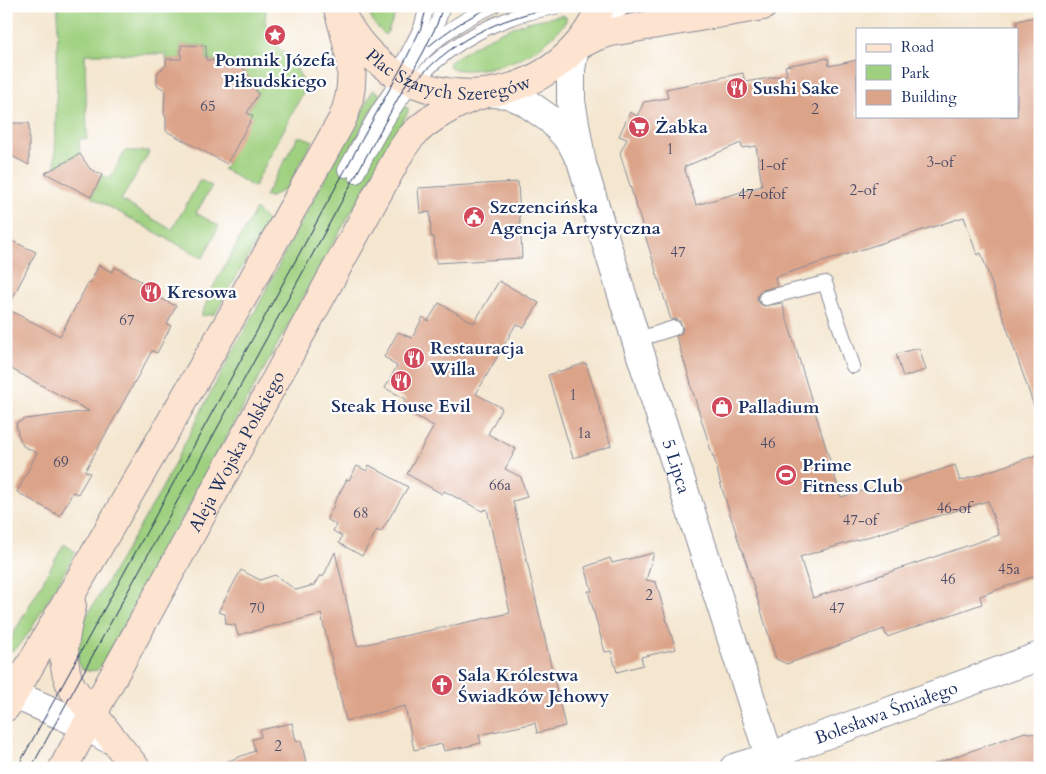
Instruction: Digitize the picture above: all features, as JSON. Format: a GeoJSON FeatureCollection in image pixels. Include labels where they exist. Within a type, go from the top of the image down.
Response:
{"type":"FeatureCollection","features":[{"type":"Feature","properties":{"kind":"main road","name":"Plac Szarych Szeregów"},"geometry":{"type":"LineString","coordinates":[[338,6],[347,25],[376,59],[405,79],[448,93],[502,91],[527,83],[543,74],[558,64],[583,39],[601,6]]}},
{"type":"Feature","properties":{"kind":"main road"},"geometry":{"type":"LineString","coordinates":[[8,697],[80,579],[243,297],[345,113],[350,98],[352,74],[348,44],[338,6]]}},
{"type":"Feature","properties":{"kind":"main road"},"geometry":{"type":"LineString","coordinates":[[576,47],[595,37],[611,32],[763,6]]}},
{"type":"Feature","properties":{"kind":"main road","name":"Aleja Wojska Polskiego"},"geometry":{"type":"LineString","coordinates":[[63,768],[397,158],[409,139],[424,124],[459,104],[488,93]]}},
{"type":"Feature","properties":{"kind":"main road"},"geometry":{"type":"LineString","coordinates":[[80,579],[69,616],[65,648],[67,676],[89,720],[132,761]]}},
{"type":"Feature","properties":{"kind":"street","name":"5 Lipca"},"geometry":{"type":"LineString","coordinates":[[576,47],[571,69],[571,101],[582,164],[636,340],[771,762]]}},
{"type":"Feature","properties":{"kind":"street","name":"5 Lipca"},"geometry":{"type":"LineString","coordinates":[[488,93],[508,94],[524,101],[551,120],[571,142],[582,164]]}},
{"type":"Feature","properties":{"kind":"street","name":"Bolesława Śmiałego"},"geometry":{"type":"LineString","coordinates":[[734,768],[771,762],[815,738],[1040,656]]}},
{"type":"Feature","properties":{"kind":"street"},"geometry":{"type":"LineString","coordinates":[[8,697],[89,720]]}},
{"type":"Feature","properties":{"kind":"lane"},"geometry":{"type":"LineString","coordinates":[[427,6],[405,79],[375,140],[350,173],[370,124],[405,79],[424,51],[443,6]]}},
{"type":"Feature","properties":{"kind":"lane"},"geometry":{"type":"LineString","coordinates":[[424,51],[452,29],[479,12],[493,6]]}},
{"type":"Feature","properties":{"kind":"lane"},"geometry":{"type":"LineString","coordinates":[[405,79],[431,65],[447,52],[483,29],[518,16],[559,6]]}},
{"type":"Feature","properties":{"kind":"lane"},"geometry":{"type":"LineString","coordinates":[[576,47],[625,6]]}},
{"type":"Feature","properties":{"kind":"lane"},"geometry":{"type":"LineString","coordinates":[[766,298],[825,283],[853,366]]}},
{"type":"Feature","properties":{"kind":"lane"},"geometry":{"type":"LineString","coordinates":[[636,340],[674,328]]}},
{"type":"Feature","properties":{"kind":"green space"},"geometry":{"type":"Polygon","coordinates":[[[58,6],[263,6],[266,11],[265,20],[268,32],[280,50],[291,58],[306,87],[254,187],[223,169],[227,164],[247,113],[258,94],[242,66],[220,67],[220,61],[206,60],[206,46],[181,45],[181,59],[166,59],[166,54],[85,54],[87,139],[79,139],[80,154],[55,167],[58,6]]]}},
{"type":"Feature","properties":{"kind":"green space"},"geometry":{"type":"Polygon","coordinates":[[[365,6],[399,6],[385,35],[375,25],[365,6]]]}},
{"type":"Feature","properties":{"kind":"green space"},"geometry":{"type":"Polygon","coordinates":[[[562,15],[566,17],[566,21],[558,31],[549,40],[528,54],[494,67],[469,70],[450,68],[449,63],[467,50],[497,34],[528,22],[562,15]]]}},
{"type":"Feature","properties":{"kind":"green space"},"geometry":{"type":"Polygon","coordinates":[[[373,90],[380,94],[379,97],[340,167],[403,106],[408,108],[408,112],[332,245],[101,666],[97,670],[88,671],[82,669],[78,663],[77,632],[158,496],[293,237],[373,90]]]}},
{"type":"Feature","properties":{"kind":"green space"},"geometry":{"type":"Polygon","coordinates":[[[298,137],[313,141],[286,189],[270,197],[265,196],[298,137]]]}},
{"type":"Feature","properties":{"kind":"green space"},"geometry":{"type":"Polygon","coordinates":[[[125,151],[150,151],[121,200],[172,230],[200,180],[212,186],[196,213],[219,226],[203,258],[91,197],[102,175],[110,179],[125,151]]]}},
{"type":"Feature","properties":{"kind":"green space"},"geometry":{"type":"Polygon","coordinates":[[[256,209],[268,222],[215,314],[201,316],[212,289],[256,209]]]}},
{"type":"Feature","properties":{"kind":"green space"},"geometry":{"type":"Polygon","coordinates":[[[64,544],[76,552],[30,631],[19,646],[6,654],[6,647],[64,544]]]}},
{"type":"Feature","properties":{"kind":"building"},"geometry":{"type":"Polygon","coordinates":[[[1040,16],[1040,411],[1036,412],[981,253],[977,255],[964,217],[775,277],[777,286],[760,291],[757,300],[764,306],[782,303],[841,497],[896,484],[955,465],[960,481],[1040,454],[1040,574],[980,596],[982,604],[887,637],[884,629],[787,664],[776,659],[741,549],[676,336],[681,334],[683,329],[680,321],[671,320],[620,153],[627,139],[619,136],[630,112],[637,116],[644,102],[668,98],[666,89],[743,73],[745,82],[787,75],[785,66],[828,58],[829,66],[856,60],[856,118],[1018,118],[1017,21],[1040,16]],[[741,143],[684,167],[696,205],[762,186],[756,146],[742,148],[741,143]],[[988,501],[800,557],[813,598],[999,535],[988,501]]]}},
{"type":"Feature","properties":{"kind":"building"},"geometry":{"type":"Polygon","coordinates":[[[181,45],[206,46],[206,60],[220,61],[220,67],[242,66],[258,94],[247,113],[253,116],[227,164],[166,131],[166,116],[164,115],[165,90],[157,85],[157,73],[166,66],[166,59],[181,59],[181,45]]]}},
{"type":"Feature","properties":{"kind":"building"},"geometry":{"type":"Polygon","coordinates":[[[6,123],[29,123],[29,165],[6,153],[6,123]]]}},
{"type":"Feature","properties":{"kind":"building"},"geometry":{"type":"Polygon","coordinates":[[[80,154],[90,169],[102,175],[91,197],[45,173],[80,154]]]}},
{"type":"Feature","properties":{"kind":"building"},"geometry":{"type":"Polygon","coordinates":[[[518,182],[522,258],[436,263],[434,237],[431,237],[430,212],[420,213],[418,188],[518,182]]]}},
{"type":"Feature","properties":{"kind":"building"},"geometry":{"type":"Polygon","coordinates":[[[12,241],[36,252],[7,309],[60,336],[99,265],[112,272],[115,267],[157,290],[154,295],[176,306],[167,324],[171,326],[157,353],[152,351],[85,471],[90,473],[78,494],[73,492],[60,516],[17,492],[37,453],[23,446],[16,423],[25,419],[89,411],[6,366],[6,253],[12,241]]]}},
{"type":"Feature","properties":{"kind":"building"},"geometry":{"type":"Polygon","coordinates":[[[499,281],[539,303],[524,328],[516,324],[476,394],[502,408],[488,434],[516,449],[505,469],[521,477],[527,497],[513,501],[565,726],[537,733],[535,723],[479,735],[481,743],[459,748],[444,751],[442,744],[414,750],[405,706],[346,721],[321,614],[238,635],[235,625],[226,624],[225,614],[218,612],[241,570],[260,580],[275,575],[296,590],[314,585],[320,575],[323,577],[335,552],[357,646],[510,613],[487,509],[482,511],[444,491],[442,494],[407,474],[434,426],[401,408],[406,399],[385,388],[397,366],[384,357],[398,332],[412,338],[423,317],[428,321],[439,303],[474,323],[499,281]]]}},
{"type":"Feature","properties":{"kind":"building"},"geometry":{"type":"Polygon","coordinates":[[[919,348],[926,370],[903,377],[896,354],[919,348]]]}},
{"type":"Feature","properties":{"kind":"building"},"geometry":{"type":"Polygon","coordinates":[[[586,363],[611,446],[573,458],[548,375],[586,363]]]}},
{"type":"Feature","properties":{"kind":"building"},"geometry":{"type":"Polygon","coordinates":[[[369,465],[408,487],[381,532],[377,530],[362,556],[339,543],[342,536],[333,531],[336,525],[327,519],[347,479],[349,480],[357,466],[367,471],[369,465]]]}},
{"type":"Feature","properties":{"kind":"building"},"geometry":{"type":"Polygon","coordinates":[[[654,553],[646,580],[656,582],[676,649],[641,657],[643,665],[617,672],[611,651],[605,652],[588,591],[592,591],[585,567],[610,558],[612,563],[654,553]]]}},
{"type":"Feature","properties":{"kind":"building"},"geometry":{"type":"Polygon","coordinates":[[[292,723],[296,741],[301,740],[306,763],[301,765],[302,768],[216,768],[215,766],[255,751],[252,739],[261,737],[260,730],[292,723]]]}},
{"type":"Feature","properties":{"kind":"building"},"geometry":{"type":"Polygon","coordinates":[[[1025,732],[1040,735],[1040,768],[931,768],[931,765],[1025,732]]]}},
{"type":"Feature","properties":{"kind":"tram line"},"geometry":{"type":"LineString","coordinates":[[17,768],[405,61],[421,28],[427,6]]}},
{"type":"Feature","properties":{"kind":"tram line"},"geometry":{"type":"LineString","coordinates":[[31,768],[424,51],[443,6]]}},
{"type":"Feature","properties":{"kind":"tram line"},"geometry":{"type":"LineString","coordinates":[[429,46],[459,24],[493,6]]}},
{"type":"Feature","properties":{"kind":"tram line"},"geometry":{"type":"LineString","coordinates":[[408,90],[440,58],[475,34],[494,25],[536,11],[559,6]]}},
{"type":"Feature","properties":{"kind":"place","name":"Pomnik Józefa Piłsudskiego"},"geometry":{"type":"Point","coordinates":[275,35]}},
{"type":"Feature","properties":{"kind":"place","name":"Sushi Sake"},"geometry":{"type":"Point","coordinates":[737,88]}},
{"type":"Feature","properties":{"kind":"place","name":"Żabka"},"geometry":{"type":"Point","coordinates":[639,127]}},
{"type":"Feature","properties":{"kind":"place","name":"Szczencińska Agencja Artystyczna"},"geometry":{"type":"Point","coordinates":[474,217]}},
{"type":"Feature","properties":{"kind":"place","name":"Kresowa"},"geometry":{"type":"Point","coordinates":[151,292]}},
{"type":"Feature","properties":{"kind":"place","name":"Restauracja Willa"},"geometry":{"type":"Point","coordinates":[414,358]}},
{"type":"Feature","properties":{"kind":"place","name":"Steak House Evil"},"geometry":{"type":"Point","coordinates":[401,381]}},
{"type":"Feature","properties":{"kind":"place","name":"Palladium"},"geometry":{"type":"Point","coordinates":[722,407]}},
{"type":"Feature","properties":{"kind":"place","name":"Prime Fitness Club"},"geometry":{"type":"Point","coordinates":[786,475]}},
{"type":"Feature","properties":{"kind":"place","name":"Sala Królestwa Świadków Jehowy"},"geometry":{"type":"Point","coordinates":[442,685]}}]}
